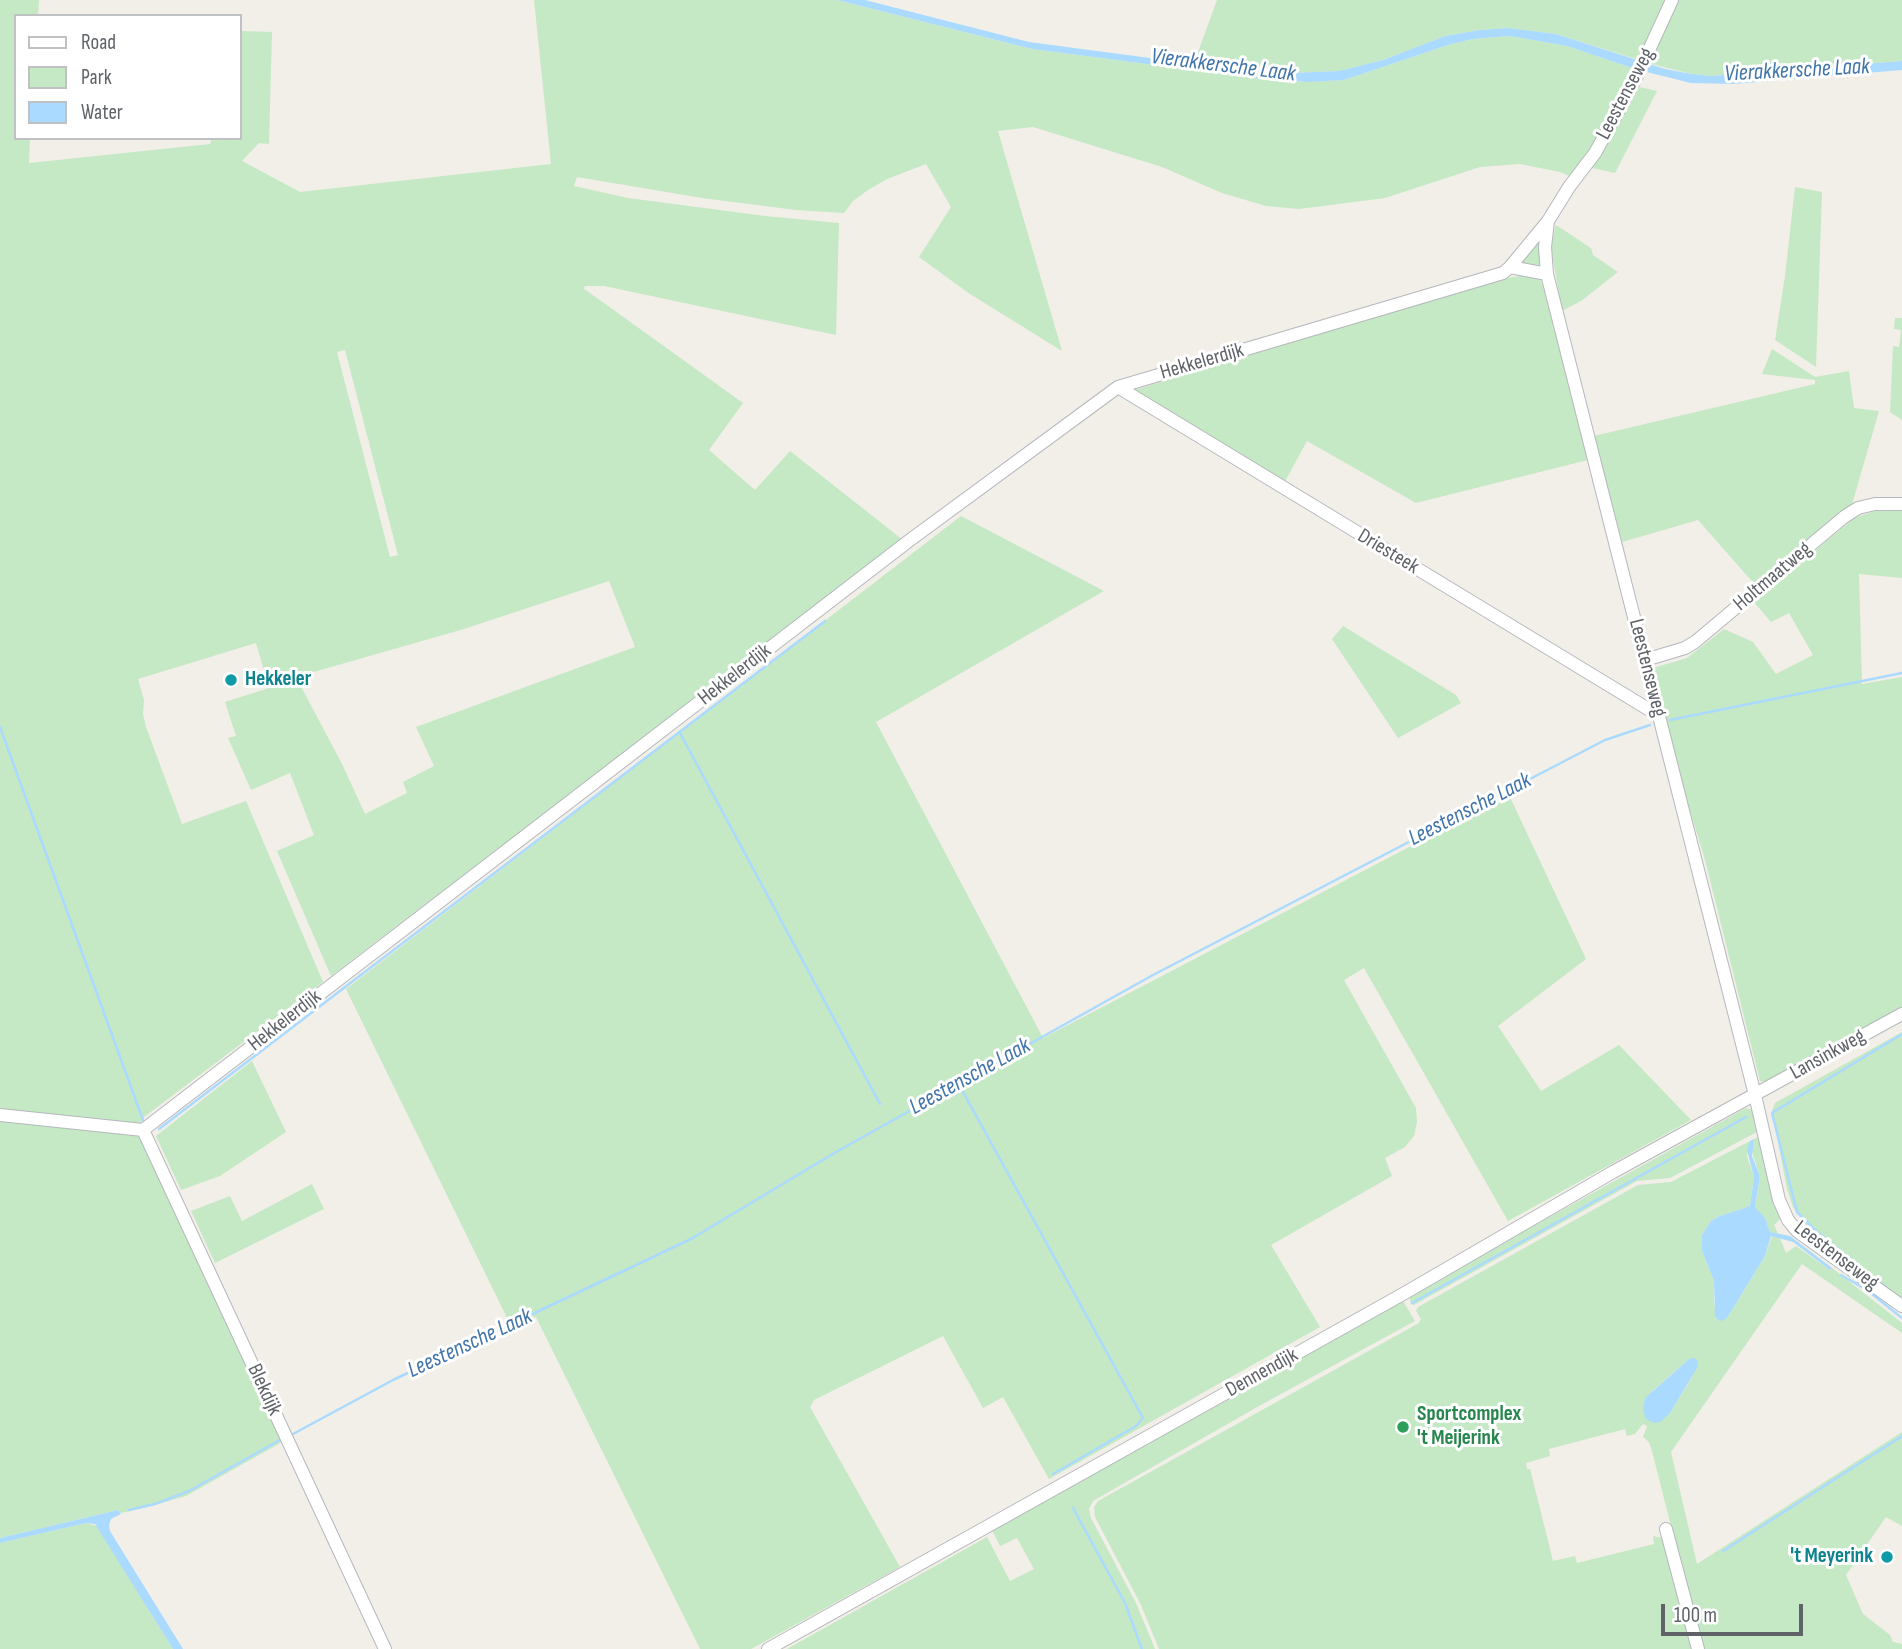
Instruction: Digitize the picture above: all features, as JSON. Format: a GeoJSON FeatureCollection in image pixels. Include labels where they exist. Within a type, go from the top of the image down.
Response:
{"type":"FeatureCollection","features":[{"type":"Feature","properties":{"kind":"street","name":"Leestenseweg"},"geometry":{"type":"LineString","coordinates":[[1672,0],[1638,74],[1595,153],[1548,221],[1545,247],[1547,274],[1755,1095],[1777,1192],[1788,1220],[1809,1241],[1902,1306]]}},
{"type":"Feature","properties":{"kind":"street","name":"Hekkelerdijk"},"geometry":{"type":"LineString","coordinates":[[144,1130],[910,540],[1118,387],[1503,273],[1548,221]]}},
{"type":"Feature","properties":{"kind":"street"},"geometry":{"type":"LineString","coordinates":[[1510,267],[1547,274]]}},
{"type":"Feature","properties":{"kind":"street","name":"Driesteek"},"geometry":{"type":"LineString","coordinates":[[1118,387],[1658,715]]}},
{"type":"Feature","properties":{"kind":"street","name":"Holtmaatweg"},"geometry":{"type":"LineString","coordinates":[[1645,660],[1685,648],[1695,642],[1858,508],[1875,504],[1902,504]]}},
{"type":"Feature","properties":{"kind":"street","name":"Lansinkweg"},"geometry":{"type":"LineString","coordinates":[[1755,1095],[1902,1014]]}},
{"type":"Feature","properties":{"kind":"street","name":"Dennendijk"},"geometry":{"type":"LineString","coordinates":[[768,1649],[1403,1294],[1613,1172],[1755,1095]]}},
{"type":"Feature","properties":{"kind":"street"},"geometry":{"type":"LineString","coordinates":[[0,1115],[144,1130]]}},
{"type":"Feature","properties":{"kind":"street","name":"Blekdijk"},"geometry":{"type":"LineString","coordinates":[[144,1130],[385,1649]]}},
{"type":"Feature","properties":{"kind":"street"},"geometry":{"type":"LineString","coordinates":[[1666,1529],[1698,1649]]}},
{"type":"Feature","properties":{"kind":"green space"},"geometry":{"type":"Polygon","coordinates":[[[0,0],[39,0],[38,14],[14,14],[14,140],[30,140],[29,163],[210,144],[211,140],[242,140],[242,31],[272,32],[269,144],[259,143],[242,161],[300,192],[551,164],[534,0],[837,0],[1032,49],[1270,80],[1344,80],[1448,45],[1473,39],[1511,36],[1567,46],[1635,69],[1611,115],[1572,177],[1520,164],[1480,167],[1385,198],[1299,209],[1266,206],[1222,193],[1162,167],[1033,127],[998,131],[1062,351],[970,294],[919,257],[951,207],[926,164],[887,179],[868,190],[853,201],[844,213],[702,198],[577,177],[574,186],[628,198],[839,223],[836,335],[604,286],[583,288],[743,403],[709,450],[755,490],[790,451],[903,540],[331,976],[277,851],[314,835],[290,773],[251,790],[228,738],[236,736],[225,702],[269,688],[256,643],[138,679],[144,700],[146,727],[182,824],[246,801],[323,982],[144,1117],[140,1124],[0,1111],[0,0]],[[345,350],[337,352],[390,557],[398,555],[345,350]],[[609,581],[464,629],[296,677],[365,814],[407,793],[403,782],[434,766],[416,727],[635,647],[609,581]]]}},
{"type":"Feature","properties":{"kind":"green space"},"geometry":{"type":"Polygon","coordinates":[[[1217,0],[1668,0],[1639,60],[1556,34],[1508,28],[1445,36],[1383,60],[1339,71],[1291,73],[1194,63],[1217,0]]]}},
{"type":"Feature","properties":{"kind":"green space"},"geometry":{"type":"Polygon","coordinates":[[[1679,0],[1902,0],[1902,61],[1711,76],[1647,63],[1679,0]]]}},
{"type":"Feature","properties":{"kind":"green space"},"geometry":{"type":"Polygon","coordinates":[[[1635,86],[1657,91],[1615,173],[1588,167],[1635,86]]]}},
{"type":"Feature","properties":{"kind":"green space"},"geometry":{"type":"Polygon","coordinates":[[[1795,187],[1822,192],[1816,367],[1775,340],[1795,187]]]}},
{"type":"Feature","properties":{"kind":"green space"},"geometry":{"type":"Polygon","coordinates":[[[1556,225],[1591,248],[1593,255],[1618,272],[1581,301],[1562,311],[1551,242],[1556,225]]]}},
{"type":"Feature","properties":{"kind":"green space"},"geometry":{"type":"Polygon","coordinates":[[[1541,236],[1542,265],[1518,265],[1541,236]]]}},
{"type":"Feature","properties":{"kind":"green space"},"geometry":{"type":"Polygon","coordinates":[[[1525,275],[1540,278],[1588,460],[1416,503],[1307,441],[1284,483],[1128,392],[1491,281],[1525,275]]]}},
{"type":"Feature","properties":{"kind":"green space"},"geometry":{"type":"Polygon","coordinates":[[[1895,318],[1902,318],[1902,420],[1890,412],[1893,346],[1899,347],[1901,330],[1894,329],[1895,318]]]}},
{"type":"Feature","properties":{"kind":"green space"},"geometry":{"type":"Polygon","coordinates":[[[1772,349],[1815,377],[1849,371],[1854,408],[1879,411],[1851,508],[1757,587],[1698,520],[1622,542],[1594,436],[1815,384],[1815,380],[1762,374],[1772,349]]]}},
{"type":"Feature","properties":{"kind":"green space"},"geometry":{"type":"Polygon","coordinates":[[[1902,508],[1902,578],[1859,574],[1862,684],[1902,677],[1902,1007],[1765,1082],[1760,1081],[1705,860],[1669,741],[1653,668],[1687,658],[1724,629],[1753,642],[1776,674],[1813,655],[1789,613],[1771,622],[1754,602],[1854,518],[1878,510],[1902,508]]]}},
{"type":"Feature","properties":{"kind":"green space"},"geometry":{"type":"Polygon","coordinates":[[[961,516],[1104,591],[876,722],[1043,1038],[1509,795],[1586,959],[1498,1026],[1541,1091],[1619,1045],[1691,1120],[1508,1221],[1364,968],[1344,980],[1416,1108],[1417,1122],[1414,1136],[1405,1147],[1385,1158],[1392,1176],[1271,1245],[1320,1327],[1049,1479],[1003,1397],[983,1408],[943,1336],[814,1400],[810,1407],[900,1567],[751,1649],[700,1649],[536,1317],[512,1328],[346,989],[961,516]]]}},
{"type":"Feature","properties":{"kind":"green space"},"geometry":{"type":"Polygon","coordinates":[[[1343,626],[1456,695],[1461,703],[1398,738],[1332,639],[1343,626]]]}},
{"type":"Feature","properties":{"kind":"green space"},"geometry":{"type":"Polygon","coordinates":[[[1902,1032],[1902,1300],[1816,1237],[1793,1207],[1772,1111],[1775,1103],[1902,1032]]]}},
{"type":"Feature","properties":{"kind":"green space"},"geometry":{"type":"Polygon","coordinates":[[[252,1061],[286,1132],[220,1176],[181,1190],[156,1136],[252,1061]]]}},
{"type":"Feature","properties":{"kind":"green space"},"geometry":{"type":"Polygon","coordinates":[[[1746,1108],[1753,1110],[1757,1132],[1670,1178],[1637,1181],[1414,1305],[1411,1304],[1409,1295],[1746,1108]]]}},
{"type":"Feature","properties":{"kind":"green space"},"geometry":{"type":"Polygon","coordinates":[[[0,1121],[140,1135],[282,1442],[186,1496],[121,1513],[118,1510],[0,1538],[0,1121]]]}},
{"type":"Feature","properties":{"kind":"green space"},"geometry":{"type":"Polygon","coordinates":[[[1760,1136],[1782,1217],[1774,1225],[1778,1234],[1770,1232],[1765,1218],[1755,1208],[1760,1176],[1752,1152],[1754,1139],[1760,1136]]]}},
{"type":"Feature","properties":{"kind":"green space","name":"Sportcomplex 't Meijerink"},"geometry":{"type":"Polygon","coordinates":[[[1750,1141],[1747,1156],[1754,1177],[1750,1206],[1711,1221],[1702,1235],[1702,1251],[1714,1281],[1714,1305],[1727,1318],[1765,1256],[1772,1236],[1780,1238],[1786,1253],[1796,1246],[1830,1270],[1832,1268],[1902,1323],[1902,1333],[1802,1264],[1671,1452],[1697,1564],[1902,1432],[1902,1526],[1886,1517],[1846,1575],[1863,1614],[1890,1635],[1893,1642],[1902,1644],[1902,1649],[1702,1649],[1652,1451],[1649,1442],[1643,1437],[1647,1426],[1643,1424],[1635,1434],[1627,1436],[1625,1429],[1549,1449],[1550,1456],[1526,1463],[1527,1469],[1530,1469],[1553,1561],[1575,1556],[1577,1563],[1654,1544],[1653,1536],[1663,1538],[1692,1649],[1159,1649],[1141,1605],[1095,1517],[1094,1507],[1098,1501],[1419,1323],[1421,1319],[1416,1311],[1418,1307],[1638,1185],[1671,1182],[1750,1141]],[[1689,1359],[1649,1394],[1670,1413],[1692,1377],[1689,1359]]]}},
{"type":"Feature","properties":{"kind":"green space"},"geometry":{"type":"Polygon","coordinates":[[[312,1184],[324,1209],[215,1263],[191,1211],[230,1196],[242,1221],[312,1184]]]}},
{"type":"Feature","properties":{"kind":"green space"},"geometry":{"type":"Polygon","coordinates":[[[1399,1300],[1403,1301],[1415,1321],[1093,1501],[1089,1509],[1091,1518],[1136,1603],[1155,1649],[787,1649],[987,1537],[1010,1581],[1034,1569],[1017,1538],[1000,1546],[991,1528],[1399,1300]]]}},
{"type":"Feature","properties":{"kind":"green space"},"geometry":{"type":"Polygon","coordinates":[[[86,1523],[97,1526],[173,1649],[0,1649],[0,1543],[86,1523]]]}},
{"type":"Feature","properties":{"kind":"water","name":"Vierakkersche Laak"},"geometry":{"type":"Polygon","coordinates":[[[837,0],[865,0],[1029,42],[1248,71],[1339,71],[1383,60],[1445,36],[1508,28],[1556,34],[1665,69],[1692,74],[1711,76],[1902,61],[1902,70],[1733,84],[1691,83],[1635,69],[1567,46],[1510,36],[1473,39],[1448,45],[1344,80],[1270,80],[1032,49],[837,0]]]}},
{"type":"Feature","properties":{"kind":"water"},"geometry":{"type":"Polygon","coordinates":[[[1754,1139],[1752,1156],[1760,1176],[1755,1207],[1765,1218],[1770,1232],[1790,1236],[1832,1268],[1830,1270],[1793,1242],[1771,1236],[1765,1256],[1727,1318],[1721,1321],[1715,1315],[1714,1281],[1702,1251],[1702,1235],[1711,1221],[1750,1206],[1754,1177],[1747,1150],[1750,1141],[1754,1139]]]}},
{"type":"Feature","properties":{"kind":"water"},"geometry":{"type":"Polygon","coordinates":[[[1695,1358],[1698,1361],[1697,1368],[1670,1413],[1660,1422],[1654,1423],[1646,1419],[1643,1410],[1645,1398],[1689,1359],[1695,1358]]]}},
{"type":"Feature","properties":{"kind":"water"},"geometry":{"type":"Polygon","coordinates":[[[118,1510],[121,1514],[111,1519],[110,1531],[183,1649],[173,1649],[95,1524],[86,1523],[0,1543],[0,1538],[118,1510]]]}},
{"type":"Feature","properties":{"kind":"waterway"},"geometry":{"type":"LineString","coordinates":[[159,1129],[825,621]]}},
{"type":"Feature","properties":{"kind":"waterway","name":"Leestensche Laak"},"geometry":{"type":"LineString","coordinates":[[1670,720],[1902,673]]}},
{"type":"Feature","properties":{"kind":"waterway","name":"Leestensche Laak"},"geometry":{"type":"LineString","coordinates":[[293,1434],[393,1380],[691,1239],[836,1152],[1153,975],[1605,740],[1650,725]]}},
{"type":"Feature","properties":{"kind":"waterway"},"geometry":{"type":"LineString","coordinates":[[0,727],[143,1120]]}},
{"type":"Feature","properties":{"kind":"waterway"},"geometry":{"type":"LineString","coordinates":[[680,733],[880,1104]]}},
{"type":"Feature","properties":{"kind":"waterway"},"geometry":{"type":"LineString","coordinates":[[1888,1289],[1817,1232],[1797,1212],[1772,1113],[1902,1034]]}},
{"type":"Feature","properties":{"kind":"waterway"},"geometry":{"type":"LineString","coordinates":[[963,1092],[1143,1418],[1136,1426],[1053,1474]]}},
{"type":"Feature","properties":{"kind":"waterway"},"geometry":{"type":"LineString","coordinates":[[1412,1303],[1746,1117]]}},
{"type":"Feature","properties":{"kind":"waterway"},"geometry":{"type":"LineString","coordinates":[[1841,1275],[1867,1290],[1902,1318]]}},
{"type":"Feature","properties":{"kind":"waterway"},"geometry":{"type":"LineString","coordinates":[[1723,1551],[1902,1436]]}},
{"type":"Feature","properties":{"kind":"waterway","name":"Leestensche Laak"},"geometry":{"type":"LineString","coordinates":[[129,1510],[155,1504],[189,1491],[280,1440]]}},
{"type":"Feature","properties":{"kind":"waterway"},"geometry":{"type":"LineString","coordinates":[[1073,1508],[1125,1603],[1142,1649]]}},
{"type":"Feature","properties":{"kind":"place","name":"Hekkeler"},"geometry":{"type":"Point","coordinates":[231,680]}},
{"type":"Feature","properties":{"kind":"place","name":"Sportcomplex 't Meijerink"},"geometry":{"type":"Point","coordinates":[1403,1427]}},
{"type":"Feature","properties":{"kind":"place","name":"'t Meyerink"},"geometry":{"type":"Point","coordinates":[1887,1557]}}]}
